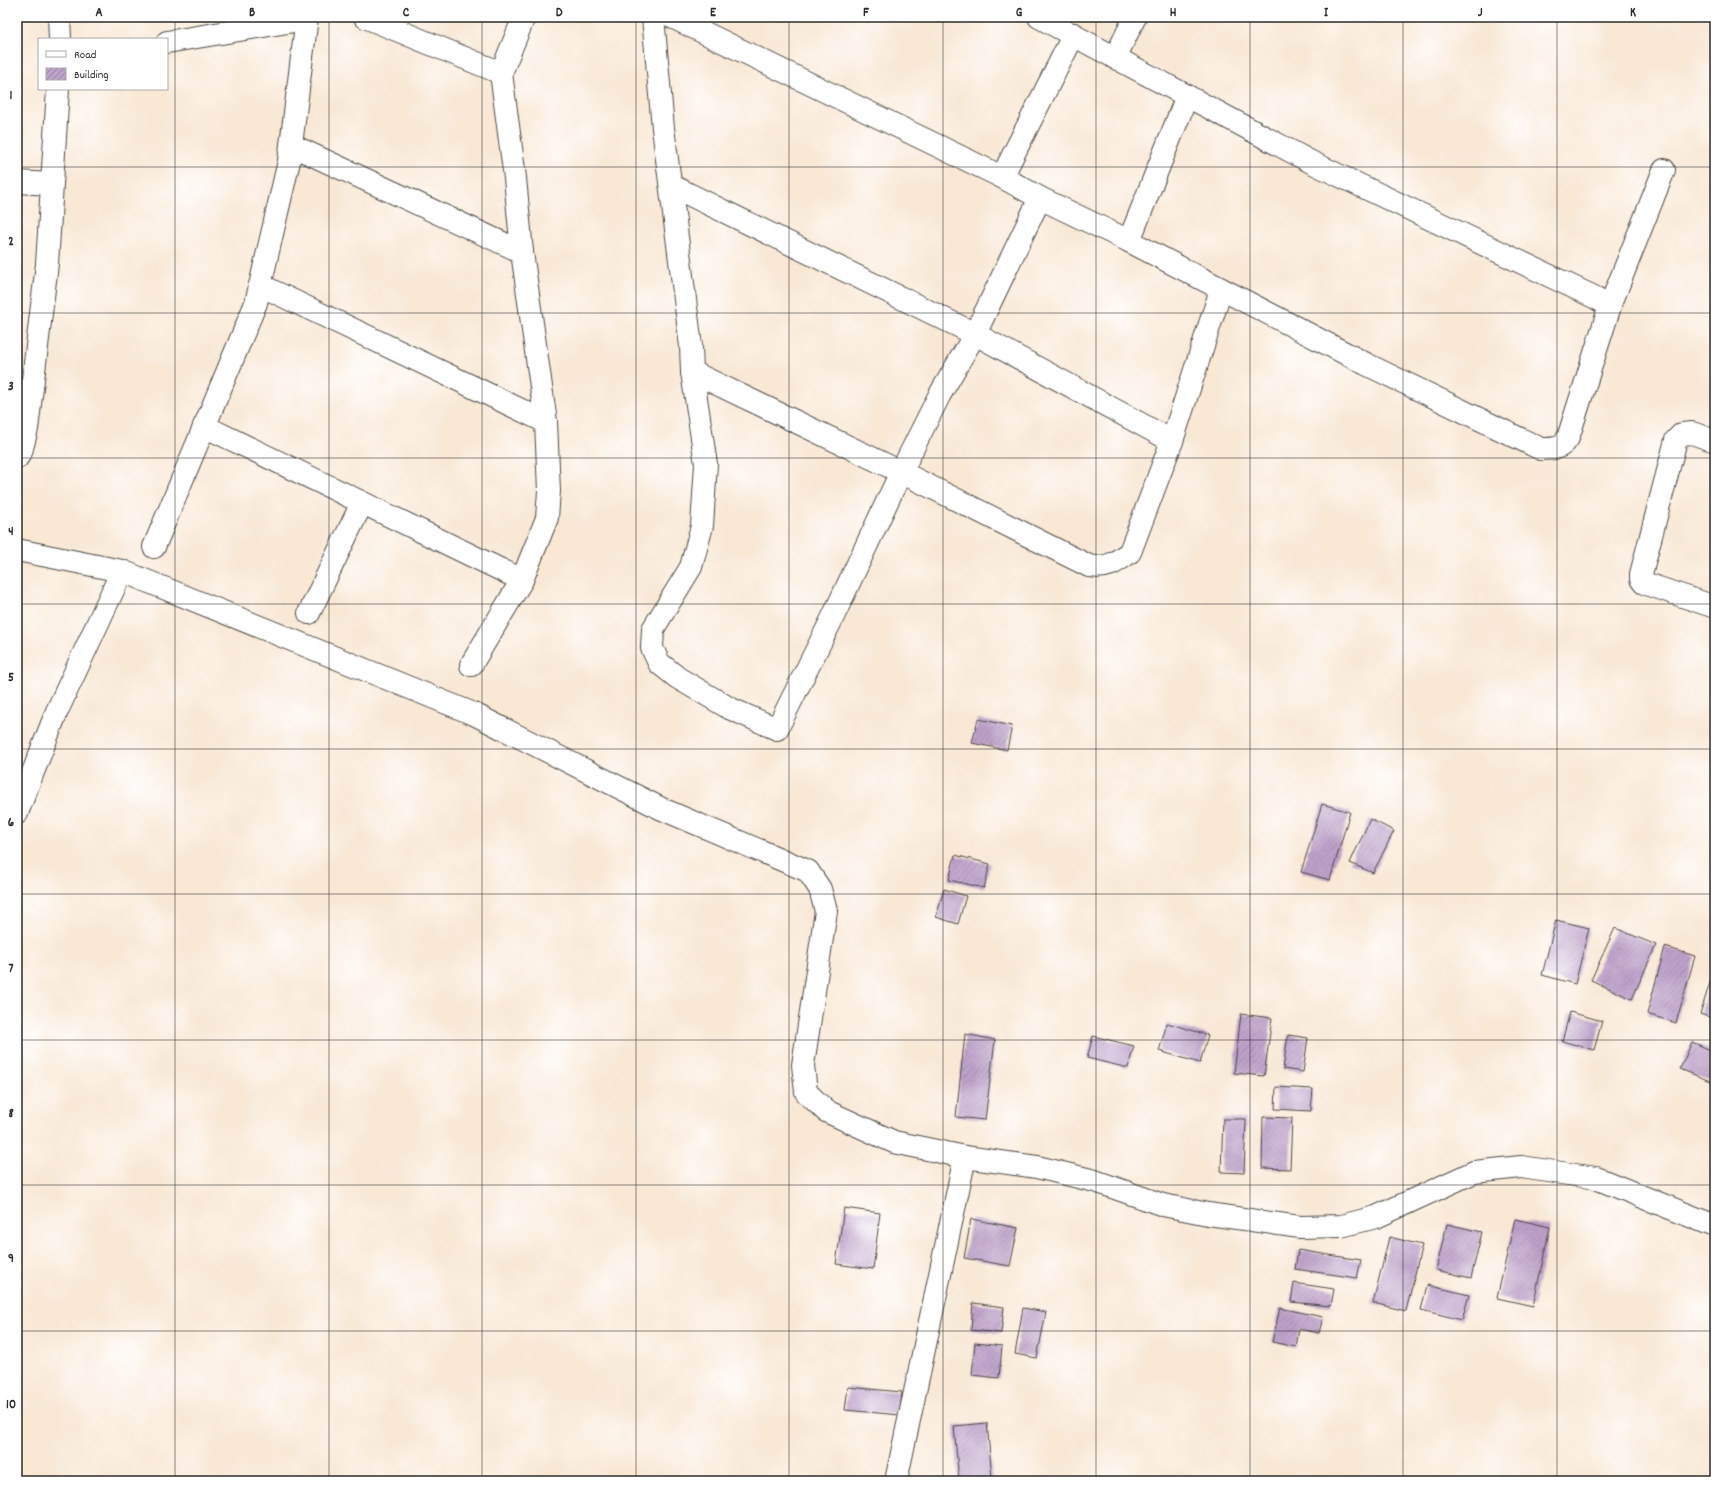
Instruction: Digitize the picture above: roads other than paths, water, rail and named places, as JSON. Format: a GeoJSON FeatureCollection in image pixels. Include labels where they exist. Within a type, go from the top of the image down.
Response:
{"type":"FeatureCollection","features":[{"type":"Feature","properties":{"kind":"street"},"geometry":{"type":"LineString","coordinates":[[59,17],[60,38]]}},
{"type":"Feature","properties":{"kind":"street"},"geometry":{"type":"LineString","coordinates":[[365,17],[501,73]]}},
{"type":"Feature","properties":{"kind":"street"},"geometry":{"type":"LineString","coordinates":[[471,665],[522,580],[547,518],[549,491],[546,422],[522,252],[501,73],[524,17]]}},
{"type":"Feature","properties":{"kind":"street"},"geometry":{"type":"LineString","coordinates":[[653,17],[663,128],[672,186],[691,346],[692,372],[706,464],[702,526],[691,567],[653,629],[652,648],[659,663],[678,678],[729,708],[777,729],[832,619],[901,472],[974,334],[1040,198]]}},
{"type":"Feature","properties":{"kind":"street"},"geometry":{"type":"LineString","coordinates":[[672,17],[1002,177],[1040,198],[1129,241],[1366,364],[1541,449],[1555,449],[1564,445],[1568,438],[1610,306],[1664,170]]}},
{"type":"Feature","properties":{"kind":"street"},"geometry":{"type":"LineString","coordinates":[[1039,17],[1074,34],[1115,58],[1311,162],[1610,306]]}},
{"type":"Feature","properties":{"kind":"street"},"geometry":{"type":"LineString","coordinates":[[1115,58],[1135,17]]}},
{"type":"Feature","properties":{"kind":"street"},"geometry":{"type":"LineString","coordinates":[[154,547],[256,303],[289,161],[306,18],[168,42]]}},
{"type":"Feature","properties":{"kind":"street"},"geometry":{"type":"LineString","coordinates":[[1002,177],[1074,34]]}},
{"type":"Feature","properties":{"kind":"street"},"geometry":{"type":"LineString","coordinates":[[17,458],[21,452],[28,421],[47,264],[58,90]]}},
{"type":"Feature","properties":{"kind":"street"},"geometry":{"type":"LineString","coordinates":[[1129,241],[1187,96]]}},
{"type":"Feature","properties":{"kind":"street"},"geometry":{"type":"LineString","coordinates":[[291,145],[522,252]]}},
{"type":"Feature","properties":{"kind":"street"},"geometry":{"type":"LineString","coordinates":[[17,182],[51,184]]}},
{"type":"Feature","properties":{"kind":"street"},"geometry":{"type":"LineString","coordinates":[[672,186],[974,334],[1172,441]]}},
{"type":"Feature","properties":{"kind":"street"},"geometry":{"type":"LineString","coordinates":[[260,285],[546,422]]}},
{"type":"Feature","properties":{"kind":"street"},"geometry":{"type":"LineString","coordinates":[[692,372],[901,472],[1089,566],[1101,568],[1114,564],[1130,552],[1172,441],[1221,290]]}},
{"type":"Feature","properties":{"kind":"street"},"geometry":{"type":"LineString","coordinates":[[204,426],[522,580]]}},
{"type":"Feature","properties":{"kind":"street"},"geometry":{"type":"LineString","coordinates":[[1715,441],[1692,433],[1682,434],[1676,440],[1641,574],[1641,579],[1644,583],[1715,607]]}},
{"type":"Feature","properties":{"kind":"street"},"geometry":{"type":"LineString","coordinates":[[309,613],[362,503]]}},
{"type":"Feature","properties":{"kind":"street"},"geometry":{"type":"LineString","coordinates":[[17,550],[122,571],[474,714],[662,809],[808,872],[820,889],[826,911],[803,1065],[806,1092],[826,1111],[894,1142],[965,1157],[1037,1167],[1095,1181],[1163,1205],[1208,1214],[1300,1227],[1341,1226],[1376,1217],[1474,1172],[1521,1167],[1596,1178],[1715,1226]]}},
{"type":"Feature","properties":{"kind":"street"},"geometry":{"type":"LineString","coordinates":[[17,813],[57,711],[122,571]]}},
{"type":"Feature","properties":{"kind":"street"},"geometry":{"type":"LineString","coordinates":[[896,1481],[965,1157]]}}]}
